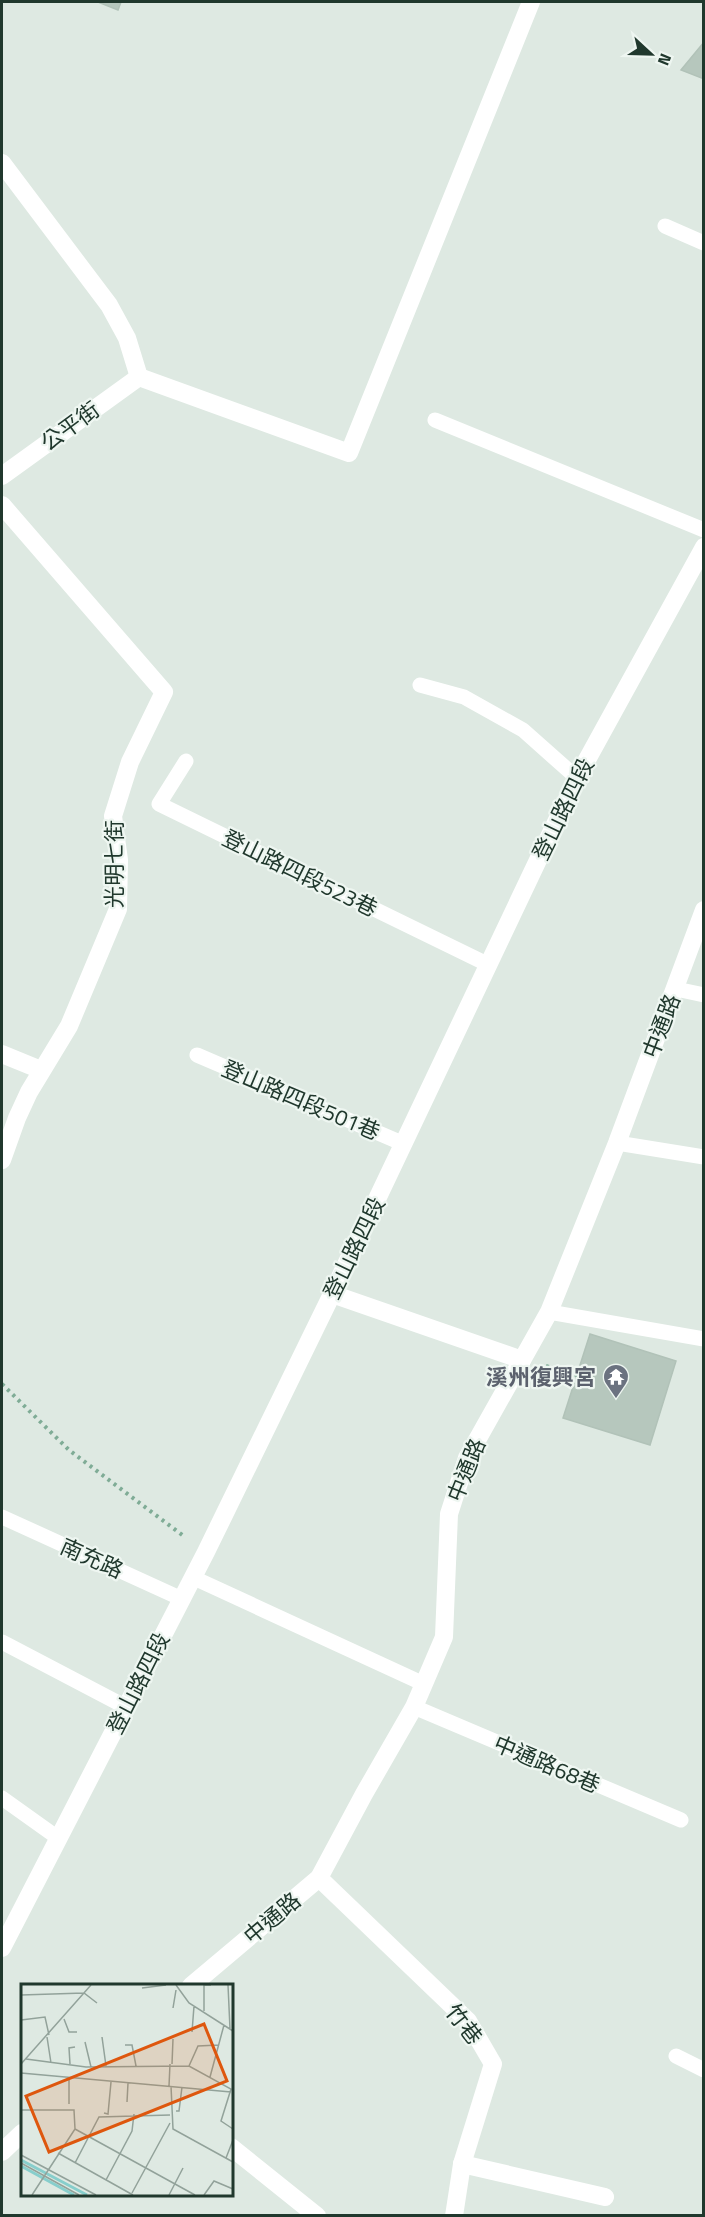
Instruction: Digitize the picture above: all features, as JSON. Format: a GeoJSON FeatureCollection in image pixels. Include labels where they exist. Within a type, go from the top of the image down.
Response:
{"type":"FeatureCollection","features":[{"type":"Feature","properties":{"kind":"street"},"geometry":{"type":"LineString","coordinates":[[2,164],[109,305],[126,338],[139,377],[349,453],[531,2]]}},
{"type":"Feature","properties":{"kind":"street","name":"公平街"},"geometry":{"type":"LineString","coordinates":[[2,476],[139,377]]}},
{"type":"Feature","properties":{"kind":"street","name":"光明七街"},"geometry":{"type":"LineString","coordinates":[[2,505],[164,692],[130,762],[113,816],[119,860],[118,909],[69,1026],[41,1070],[17,1118],[2,1161]]}},
{"type":"Feature","properties":{"kind":"street","name":"登山路四段"},"geometry":{"type":"LineString","coordinates":[[2,1948],[194,1578],[404,1144],[577,778],[704,547]]}},
{"type":"Feature","properties":{"kind":"street","name":"中通路"},"geometry":{"type":"LineString","coordinates":[[193,1984],[319,1878],[414,1707],[444,1637],[449,1514],[466,1458],[549,1312],[617,1143],[704,910]]}},
{"type":"Feature","properties":{"kind":"street"},"geometry":{"type":"LineString","coordinates":[[2,1054],[41,1070]]}},
{"type":"Feature","properties":{"kind":"street"},"geometry":{"type":"LineString","coordinates":[[332,1294],[522,1360]]}},
{"type":"Feature","properties":{"kind":"street","name":"竹巷"},"geometry":{"type":"LineString","coordinates":[[319,1878],[468,2021],[493,2064],[462,2164],[454,2216]]}},
{"type":"Feature","properties":{"kind":"street"},"geometry":{"type":"LineString","coordinates":[[2,2152],[21,2134]]}},
{"type":"Feature","properties":{"kind":"street"},"geometry":{"type":"LineString","coordinates":[[232,2148],[317,2216]]}},
{"type":"Feature","properties":{"kind":"street"},"geometry":{"type":"LineString","coordinates":[[462,2164],[605,2197]]}},
{"type":"Feature","properties":{"kind":"lane"},"geometry":{"type":"LineString","coordinates":[[665,226],[704,243]]}},
{"type":"Feature","properties":{"kind":"lane"},"geometry":{"type":"LineString","coordinates":[[435,420],[704,530]]}},
{"type":"Feature","properties":{"kind":"lane"},"geometry":{"type":"LineString","coordinates":[[420,685],[464,698],[523,730],[577,778]]}},
{"type":"Feature","properties":{"kind":"lane","name":"登山路四段523巷"},"geometry":{"type":"LineString","coordinates":[[186,760],[159,804],[489,965]]}},
{"type":"Feature","properties":{"kind":"lane"},"geometry":{"type":"LineString","coordinates":[[676,988],[704,995]]}},
{"type":"Feature","properties":{"kind":"lane","name":"登山路四段501巷"},"geometry":{"type":"LineString","coordinates":[[197,1055],[404,1144]]}},
{"type":"Feature","properties":{"kind":"lane"},"geometry":{"type":"LineString","coordinates":[[617,1143],[704,1157]]}},
{"type":"Feature","properties":{"kind":"lane"},"geometry":{"type":"LineString","coordinates":[[549,1312],[704,1339]]}},
{"type":"Feature","properties":{"kind":"lane","name":"南充路"},"geometry":{"type":"LineString","coordinates":[[2,1517],[182,1599]]}},
{"type":"Feature","properties":{"kind":"lane"},"geometry":{"type":"LineString","coordinates":[[194,1578],[424,1684]]}},
{"type":"Feature","properties":{"kind":"lane"},"geometry":{"type":"LineString","coordinates":[[2,1642],[126,1707]]}},
{"type":"Feature","properties":{"kind":"lane","name":"中通路68巷"},"geometry":{"type":"LineString","coordinates":[[414,1707],[681,1820]]}},
{"type":"Feature","properties":{"kind":"lane"},"geometry":{"type":"LineString","coordinates":[[2,1798],[58,1838]]}},
{"type":"Feature","properties":{"kind":"lane"},"geometry":{"type":"LineString","coordinates":[[676,2056],[704,2070]]}},
{"type":"Feature","properties":{"kind":"path"},"geometry":{"type":"LineString","coordinates":[[552,1368],[577,1375]]}},
{"type":"Feature","properties":{"kind":"path"},"geometry":{"type":"LineString","coordinates":[[2,1384],[69,1450],[206,1552]]}},
{"type":"Feature","properties":{"kind":"building"},"geometry":{"type":"Polygon","coordinates":[[[98,2],[121,2],[118,10],[98,2]]]}},
{"type":"Feature","properties":{"kind":"building"},"geometry":{"type":"Polygon","coordinates":[[[704,42],[704,79],[681,70],[704,42]]]}},
{"type":"Feature","properties":{"kind":"building","name":"溪州復興宮"},"geometry":{"type":"Polygon","coordinates":[[[590,1334],[676,1361],[650,1445],[563,1418],[590,1334]]]}},
{"type":"Feature","properties":{"kind":"place","name":"溪州復興宮"},"geometry":{"type":"Point","coordinates":[616,1400]}}]}
